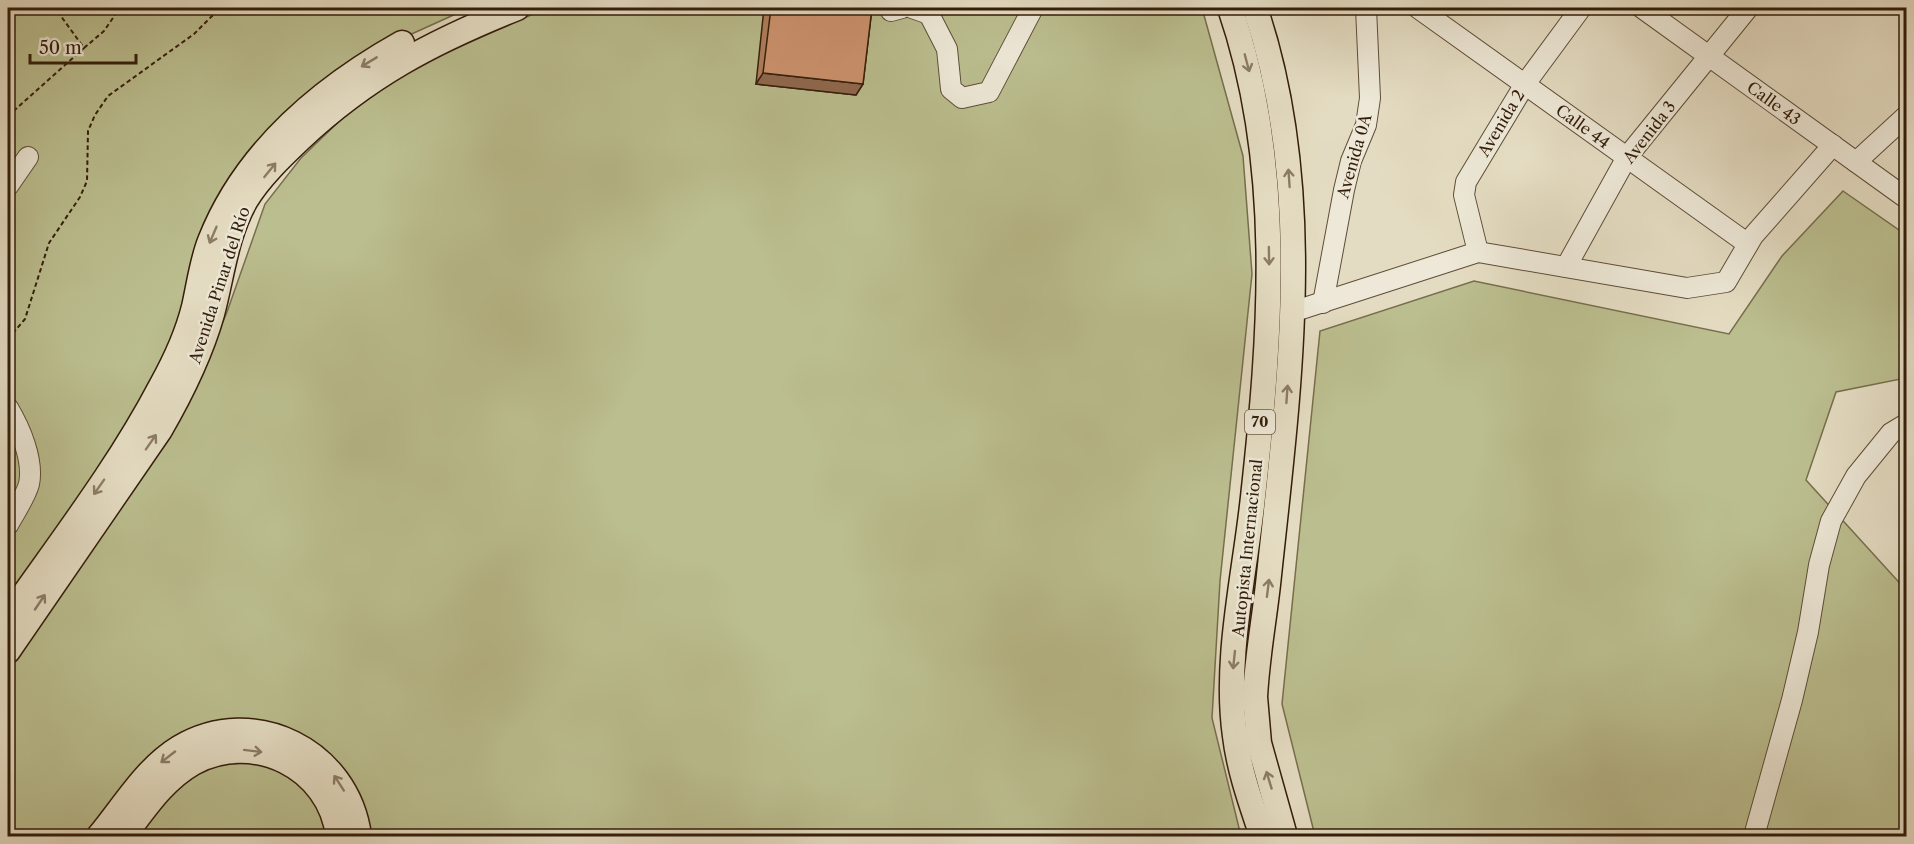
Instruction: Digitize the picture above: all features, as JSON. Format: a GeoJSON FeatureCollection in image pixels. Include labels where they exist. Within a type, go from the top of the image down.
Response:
{"type":"FeatureCollection","features":[{"type":"Feature","properties":{"kind":"main road","name":"Avenida Pinar del Río"},"geometry":{"type":"LineString","coordinates":[[8,617],[130,442],[161,387],[181,348],[209,243],[229,197],[259,156],[291,123],[338,82],[407,40],[477,8]]}},
{"type":"Feature","properties":{"kind":"main road","name":"Avenida Pinar del Río"},"geometry":{"type":"LineString","coordinates":[[8,651],[159,430],[182,392],[200,354],[227,251],[246,200],[281,156],[332,109],[369,82],[416,52],[517,8]]}},
{"type":"Feature","properties":{"kind":"main road","name":"Autopista Internacional"},"geometry":{"type":"LineString","coordinates":[[1230,8],[1246,59],[1258,110],[1269,244],[1263,388],[1232,697],[1239,757],[1262,837]]}},
{"type":"Feature","properties":{"kind":"main road","name":"Autopista Internacional"},"geometry":{"type":"LineString","coordinates":[[1256,8],[1278,85],[1286,141],[1292,229],[1292,312],[1283,439],[1256,697],[1259,743],[1284,837]]}},
{"type":"Feature","properties":{"kind":"main road"},"geometry":{"type":"LineString","coordinates":[[99,837],[143,780],[172,753],[208,735],[253,730],[287,739],[309,751],[327,767],[352,806],[359,837]]}},
{"type":"Feature","properties":{"kind":"main road"},"geometry":{"type":"LineString","coordinates":[[124,837],[163,787],[183,770],[202,759],[237,750],[262,752],[301,769],[328,803],[338,837]]}},
{"type":"Feature","properties":{"kind":"street"},"geometry":{"type":"LineString","coordinates":[[912,8],[929,14],[947,49],[951,90],[962,98],[989,92],[1033,8]]}},
{"type":"Feature","properties":{"kind":"street","name":"Avenida 0A"},"geometry":{"type":"LineString","coordinates":[[1323,303],[1344,190],[1351,161],[1366,125],[1369,107],[1366,8]]}},
{"type":"Feature","properties":{"kind":"street","name":"Calle 44"},"geometry":{"type":"LineString","coordinates":[[1418,8],[1748,244]]}},
{"type":"Feature","properties":{"kind":"street","name":"Avenida 2"},"geometry":{"type":"LineString","coordinates":[[1478,252],[1464,195],[1466,182],[1525,84],[1581,8]]}},
{"type":"Feature","properties":{"kind":"street","name":"Calle 43"},"geometry":{"type":"LineString","coordinates":[[1642,8],[1906,198]]}},
{"type":"Feature","properties":{"kind":"street","name":"Avenida 3"},"geometry":{"type":"LineString","coordinates":[[1566,267],[1627,157],[1748,8]]}},
{"type":"Feature","properties":{"kind":"street"},"geometry":{"type":"LineString","coordinates":[[1856,162],[1906,116]]}},
{"type":"Feature","properties":{"kind":"street"},"geometry":{"type":"LineString","coordinates":[[1292,312],[1478,252],[1687,288],[1707,287],[1726,282],[1748,244],[1833,145]]}},
{"type":"Feature","properties":{"kind":"street"},"geometry":{"type":"LineString","coordinates":[[8,186],[28,157]]}},
{"type":"Feature","properties":{"kind":"street"},"geometry":{"type":"LineString","coordinates":[[8,408],[25,447],[29,481],[25,494],[8,525]]}},
{"type":"Feature","properties":{"kind":"street"},"geometry":{"type":"LineString","coordinates":[[1754,837],[1792,700],[1808,632],[1819,565],[1831,521],[1856,476],[1892,433],[1906,424]]}},
{"type":"Feature","properties":{"kind":"path"},"geometry":{"type":"LineString","coordinates":[[55,8],[84,48]]}},
{"type":"Feature","properties":{"kind":"path"},"geometry":{"type":"LineString","coordinates":[[8,116],[104,31],[115,15],[113,8]]}},
{"type":"Feature","properties":{"kind":"path"},"geometry":{"type":"LineString","coordinates":[[8,339],[25,319],[49,243],[80,197],[87,181],[88,130],[94,115],[108,96],[194,34],[220,8]]}},
{"type":"Feature","properties":{"kind":"green space"},"geometry":{"type":"Polygon","coordinates":[[[8,8],[469,8],[363,56],[303,103],[121,443],[8,606],[8,8]]]}},
{"type":"Feature","properties":{"kind":"green space"},"geometry":{"type":"Polygon","coordinates":[[[547,8],[1202,8],[1243,156],[1252,274],[1220,581],[1212,718],[1241,836],[8,836],[8,665],[186,408],[227,312],[265,204],[301,158],[380,82],[547,8]]]}},
{"type":"Feature","properties":{"kind":"green space"},"geometry":{"type":"Polygon","coordinates":[[[1843,191],[1906,235],[1906,378],[1836,392],[1806,480],[1906,590],[1906,836],[1315,836],[1282,704],[1320,331],[1474,281],[1729,334],[1782,256],[1843,191]]]}},
{"type":"Feature","properties":{"kind":"building"},"geometry":{"type":"Polygon","coordinates":[[[771,8],[872,8],[863,84],[763,73],[771,8]]]}}]}
